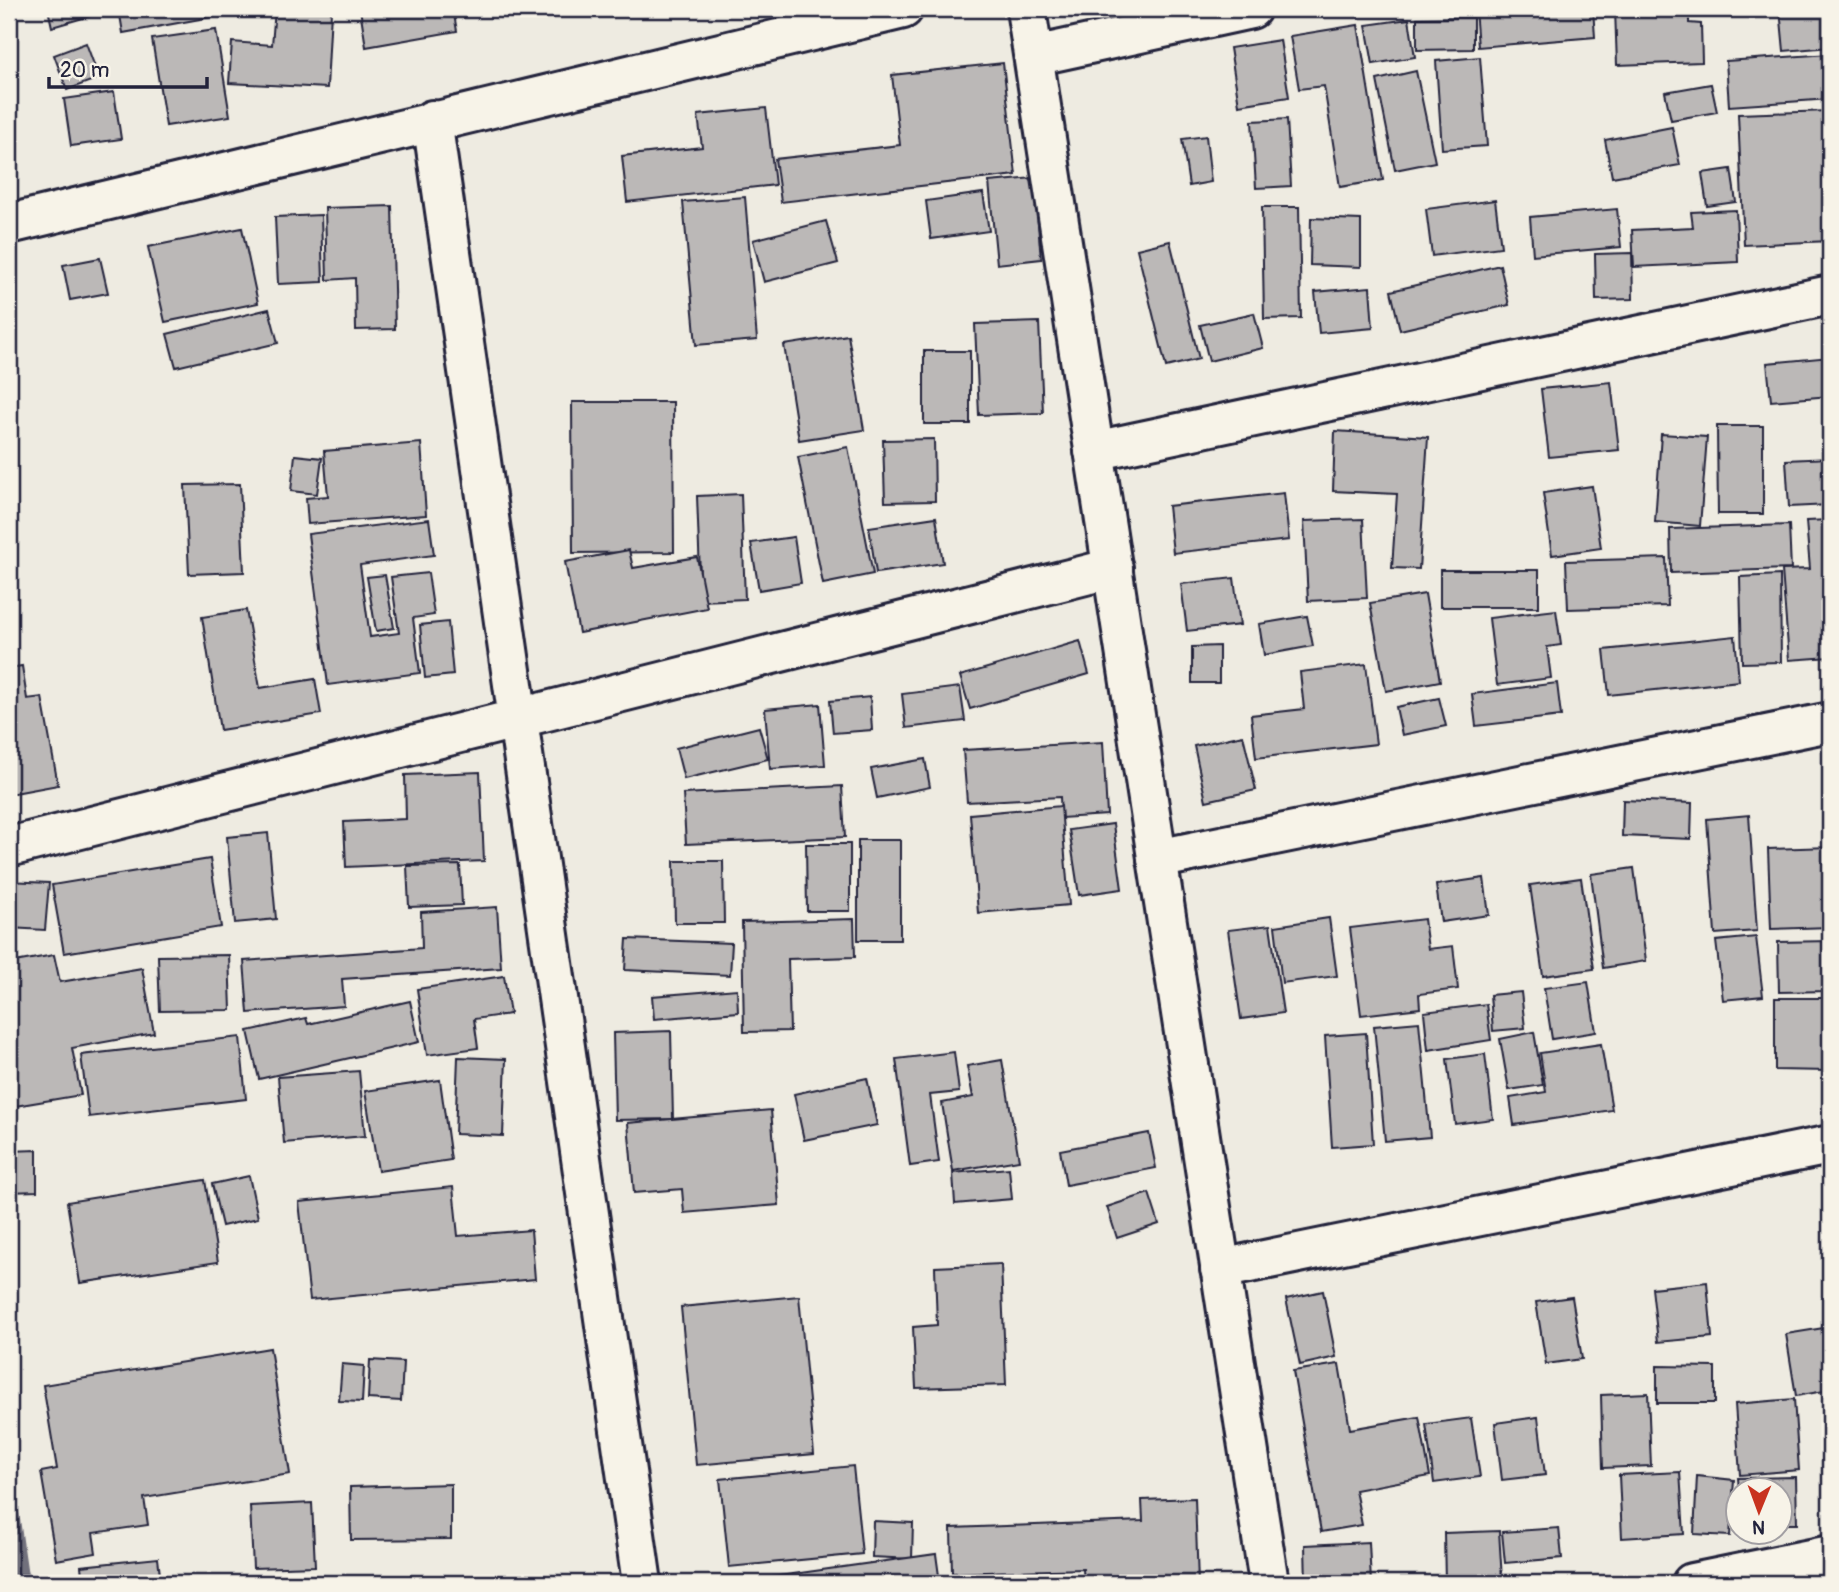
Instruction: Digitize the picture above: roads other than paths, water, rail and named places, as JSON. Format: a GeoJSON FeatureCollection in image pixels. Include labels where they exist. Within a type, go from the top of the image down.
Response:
{"type":"FeatureCollection","features":[{"type":"Feature","properties":{"kind":"street"},"geometry":{"type":"LineString","coordinates":[[9,225],[432,120],[903,9]]}},
{"type":"Feature","properties":{"kind":"street"},"geometry":{"type":"LineString","coordinates":[[1026,9],[1269,1583]]}},
{"type":"Feature","properties":{"kind":"street"},"geometry":{"type":"LineString","coordinates":[[1034,56],[1251,9]]}},
{"type":"Feature","properties":{"kind":"street"},"geometry":{"type":"LineString","coordinates":[[432,120],[642,1583]]}},
{"type":"Feature","properties":{"kind":"street"},"geometry":{"type":"LineString","coordinates":[[1094,451],[1830,295]]}},
{"type":"Feature","properties":{"kind":"street"},"geometry":{"type":"LineString","coordinates":[[9,847],[1113,568]]}},
{"type":"Feature","properties":{"kind":"street"},"geometry":{"type":"LineString","coordinates":[[1157,859],[1830,722]]}},
{"type":"Feature","properties":{"kind":"street"},"geometry":{"type":"LineString","coordinates":[[1220,1269],[1830,1145]]}},
{"type":"Feature","properties":{"kind":"street"},"geometry":{"type":"LineString","coordinates":[[1692,1583],[1830,1555]]}},
{"type":"Feature","properties":{"kind":"waterway"},"geometry":{"type":"LineString","coordinates":[[9,1499],[21,1583]]}}]}
